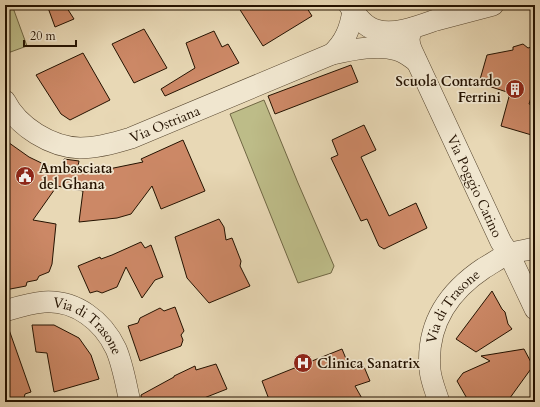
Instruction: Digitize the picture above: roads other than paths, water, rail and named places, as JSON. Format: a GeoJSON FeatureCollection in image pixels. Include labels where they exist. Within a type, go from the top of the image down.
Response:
{"type":"FeatureCollection","features":[{"type":"Feature","properties":{"kind":"street"},"geometry":{"type":"LineString","coordinates":[[351,8],[368,26],[376,30],[390,32],[413,28],[494,5]]}},
{"type":"Feature","properties":{"kind":"street"},"geometry":{"type":"LineString","coordinates":[[332,54],[346,37],[351,8]]}},
{"type":"Feature","properties":{"kind":"street","name":"Via Poggio Catino"},"geometry":{"type":"LineString","coordinates":[[413,28],[410,32],[409,42],[416,61],[498,235],[509,254],[535,309]]}},
{"type":"Feature","properties":{"kind":"street","name":"Via Ostriana"},"geometry":{"type":"LineString","coordinates":[[5,101],[16,118],[40,136],[79,148],[102,146],[131,138],[332,54],[348,50],[384,48],[399,51],[416,61]]}},
{"type":"Feature","properties":{"kind":"street","name":"Via di Trasone"},"geometry":{"type":"LineString","coordinates":[[439,402],[430,371],[430,345],[436,324],[444,306],[463,284],[479,271],[509,254],[535,248]]}},
{"type":"Feature","properties":{"kind":"street","name":"Via di Trasone"},"geometry":{"type":"LineString","coordinates":[[5,311],[31,303],[54,302],[77,308],[89,315],[103,328],[116,349],[130,402]]}},
{"type":"Feature","properties":{"kind":"place","name":"Scuola Contardo Ferrini"},"geometry":{"type":"Point","coordinates":[515,89]}},
{"type":"Feature","properties":{"kind":"place","name":"Ambasciata del Ghana"},"geometry":{"type":"Point","coordinates":[25,176]}},
{"type":"Feature","properties":{"kind":"place","name":"Clinica Sanatrix"},"geometry":{"type":"Point","coordinates":[303,363]}}]}
